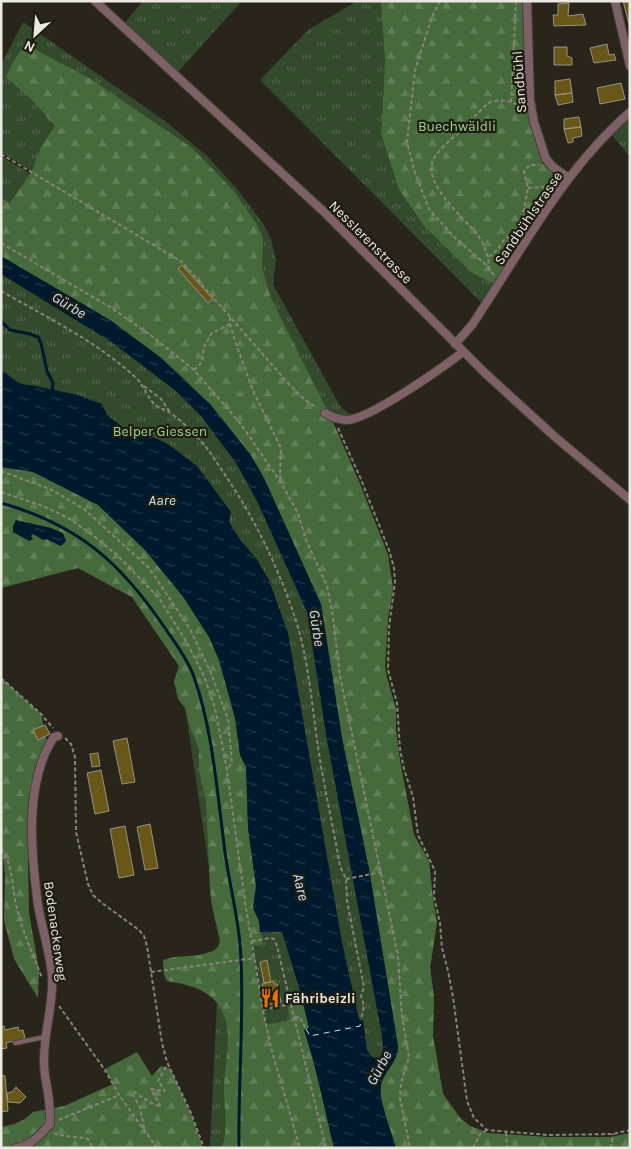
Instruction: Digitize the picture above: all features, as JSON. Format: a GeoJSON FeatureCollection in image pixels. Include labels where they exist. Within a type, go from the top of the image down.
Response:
{"type":"FeatureCollection","features":[{"type":"Feature","properties":{"kind":"street","name":"Nesslerenstrasse"},"geometry":{"type":"LineString","coordinates":[[95,1],[323,211],[463,352],[554,436],[630,500]]}},
{"type":"Feature","properties":{"kind":"street","name":"Sandbühl"},"geometry":{"type":"LineString","coordinates":[[528,1],[530,100],[532,111],[546,159],[569,178]]}},
{"type":"Feature","properties":{"kind":"street"},"geometry":{"type":"LineString","coordinates":[[614,1],[630,66]]}},
{"type":"Feature","properties":{"kind":"street","name":"Sandbühlstrasse"},"geometry":{"type":"LineString","coordinates":[[455,344],[472,325],[562,187],[612,127],[630,112]]}},
{"type":"Feature","properties":{"kind":"street"},"geometry":{"type":"LineString","coordinates":[[325,413],[339,419],[352,419],[375,409],[463,352]]}},
{"type":"Feature","properties":{"kind":"street","name":"Bodenackerweg"},"geometry":{"type":"LineString","coordinates":[[48,1126],[49,1101],[44,1064],[51,994],[50,960],[38,905],[32,808],[35,786],[43,756],[54,737],[58,736]]}},
{"type":"Feature","properties":{"kind":"street"},"geometry":{"type":"LineString","coordinates":[[16,1148],[27,1146],[48,1126]]}},
{"type":"Feature","properties":{"kind":"lane"},"geometry":{"type":"LineString","coordinates":[[15,1043],[46,1037]]}},
{"type":"Feature","properties":{"kind":"path"},"geometry":{"type":"LineString","coordinates":[[440,1],[432,17],[415,70],[407,142],[415,173],[429,209],[454,237],[489,270],[495,277],[497,287]]}},
{"type":"Feature","properties":{"kind":"path"},"geometry":{"type":"LineString","coordinates":[[511,102],[516,1]]}},
{"type":"Feature","properties":{"kind":"path"},"geometry":{"type":"LineString","coordinates":[[489,270],[489,258],[477,234],[444,198],[432,174],[431,165],[441,150],[488,103],[497,99],[511,102],[532,111]]}},
{"type":"Feature","properties":{"kind":"path"},"geometry":{"type":"LineString","coordinates":[[1,154],[182,262],[288,383],[305,400],[325,413]]}},
{"type":"Feature","properties":{"kind":"path"},"geometry":{"type":"LineString","coordinates":[[489,258],[521,225],[528,188],[524,171],[530,165],[551,164]]}},
{"type":"Feature","properties":{"kind":"path"},"geometry":{"type":"LineString","coordinates":[[528,188],[562,187]]}},
{"type":"Feature","properties":{"kind":"path"},"geometry":{"type":"LineString","coordinates":[[1,243],[110,307],[153,337],[194,370],[240,423],[280,481],[298,513],[306,540],[327,586],[333,617],[340,676],[398,956],[402,1017],[409,1057],[401,1083],[400,1098],[410,1148]]}},
{"type":"Feature","properties":{"kind":"path"},"geometry":{"type":"LineString","coordinates":[[1,290],[83,339],[117,362],[144,386],[154,392],[170,412],[199,438],[241,498],[284,585],[297,626],[306,664],[321,764],[340,866],[347,879],[347,901],[364,987],[361,996],[364,1006],[361,1020]]}},
{"type":"Feature","properties":{"kind":"path"},"geometry":{"type":"LineString","coordinates":[[230,316],[230,324],[254,393],[281,448],[280,481]]}},
{"type":"Feature","properties":{"kind":"path"},"geometry":{"type":"LineString","coordinates":[[194,370],[202,362],[204,347],[212,334],[230,324]]}},
{"type":"Feature","properties":{"kind":"path"},"geometry":{"type":"LineString","coordinates":[[144,386],[155,405],[170,412]]}},
{"type":"Feature","properties":{"kind":"path"},"geometry":{"type":"LineString","coordinates":[[339,419],[338,431],[360,477],[389,550],[394,568],[395,582],[389,628],[388,670],[398,708],[400,749],[413,797],[418,835],[435,870],[434,897],[440,923],[442,948],[453,997],[466,1101],[474,1118],[487,1130]]}},
{"type":"Feature","properties":{"kind":"path"},"geometry":{"type":"LineString","coordinates":[[1,471],[52,490],[84,509],[149,568],[190,628],[211,673],[228,719],[232,763],[227,770]]}},
{"type":"Feature","properties":{"kind":"path"},"geometry":{"type":"LineString","coordinates":[[1,492],[43,506],[82,528],[117,554],[159,598],[186,641],[204,676],[215,708],[227,770],[263,1010],[271,1048],[300,1148]]}},
{"type":"Feature","properties":{"kind":"path"},"geometry":{"type":"LineString","coordinates":[[1,678],[45,719],[58,736],[68,740],[74,749],[76,832],[88,884],[93,895],[139,930],[144,936],[162,1043],[167,1062],[191,1113],[204,1148]]}},
{"type":"Feature","properties":{"kind":"path"},"geometry":{"type":"LineString","coordinates":[[1,849],[7,858],[16,905],[25,934],[47,988],[105,1070],[119,1096],[157,1148]]}},
{"type":"Feature","properties":{"kind":"path"},"geometry":{"type":"LineString","coordinates":[[347,879],[380,872]]}},
{"type":"Feature","properties":{"kind":"path"},"geometry":{"type":"LineString","coordinates":[[252,941],[271,938],[274,939],[278,946],[326,1148]]}},
{"type":"Feature","properties":{"kind":"path"},"geometry":{"type":"LineString","coordinates":[[151,972],[254,958]]}},
{"type":"Feature","properties":{"kind":"path"},"geometry":{"type":"LineString","coordinates":[[263,1010],[286,1005],[290,1002]]}},
{"type":"Feature","properties":{"kind":"path"},"geometry":{"type":"LineString","coordinates":[[295,1018],[300,1017],[306,1029]]}},
{"type":"Feature","properties":{"kind":"path"},"geometry":{"type":"LineString","coordinates":[[144,1130],[145,1124],[140,1106],[132,1094],[134,1092],[156,1106],[161,1107],[151,1089],[165,1090],[158,1081],[166,1068],[167,1062]]}},
{"type":"Feature","properties":{"kind":"path"},"geometry":{"type":"LineString","coordinates":[[92,1148],[88,1139],[58,1135],[48,1126],[119,1096]]}},
{"type":"Feature","properties":{"kind":"path"},"geometry":{"type":"LineString","coordinates":[[473,1148],[480,1134],[487,1130],[548,1135],[613,1134],[630,1130]]}},
{"type":"Feature","properties":{"kind":"path"},"geometry":{"type":"LineString","coordinates":[[506,1132],[507,1148]]}},
{"type":"Feature","properties":{"kind":"path"},"geometry":{"type":"LineString","coordinates":[[610,1148],[613,1134]]}},
{"type":"Feature","properties":{"kind":"green space"},"geometry":{"type":"Polygon","coordinates":[[[143,1],[242,1],[177,73],[124,24],[143,1]]]}},
{"type":"Feature","properties":{"kind":"green space"},"geometry":{"type":"Polygon","coordinates":[[[357,1],[383,1],[381,3],[385,62],[381,134],[399,190],[424,226],[472,273],[496,285],[483,304],[260,80],[308,30],[357,1]]]}},
{"type":"Feature","properties":{"kind":"green space","name":"Buechwäldli"},"geometry":{"type":"Polygon","coordinates":[[[383,1],[524,1],[534,132],[542,163],[552,171],[556,190],[496,285],[472,273],[424,226],[399,190],[381,134],[385,62],[381,3],[383,1]]]}},
{"type":"Feature","properties":{"kind":"green space","name":"Belper Giessen"},"geometry":{"type":"Polygon","coordinates":[[[23,22],[165,121],[207,156],[237,189],[262,222],[271,239],[276,260],[273,282],[275,288],[340,406],[355,416],[341,416],[329,413],[388,555],[393,589],[388,618],[385,666],[396,709],[396,730],[400,761],[414,835],[429,861],[437,922],[430,968],[434,997],[433,1036],[443,1094],[461,1119],[470,1126],[482,1130],[490,1148],[210,1148],[220,941],[179,666],[132,597],[78,568],[1,574],[1,156],[30,174],[32,171],[1,152],[1,65],[23,22]]]}},
{"type":"Feature","properties":{"kind":"green space"},"geometry":{"type":"Polygon","coordinates":[[[25,44],[89,78],[192,148],[233,190],[256,223],[263,239],[262,268],[271,298],[332,420],[388,555],[393,589],[388,618],[385,666],[396,709],[396,730],[400,761],[414,835],[429,861],[437,922],[430,968],[434,997],[433,1036],[443,1094],[461,1119],[470,1126],[488,1133],[548,1137],[610,1137],[630,1133],[630,1148],[396,1148],[383,1107],[381,1086],[385,1075],[396,1057],[398,1046],[369,869],[342,738],[321,604],[264,478],[250,454],[186,380],[160,357],[110,320],[1,256],[1,198],[10,203],[32,171],[41,147],[55,126],[34,102],[6,77],[25,44]]]}},
{"type":"Feature","properties":{"kind":"green space"},"geometry":{"type":"Polygon","coordinates":[[[630,117],[630,157],[612,135],[630,117]]]}},
{"type":"Feature","properties":{"kind":"green space"},"geometry":{"type":"Polygon","coordinates":[[[1,467],[33,472],[98,505],[145,550],[184,598],[209,637],[219,660],[235,718],[240,755],[246,767],[248,828],[256,886],[253,908],[259,921],[263,944],[251,946],[266,1025],[290,1020],[288,1007],[304,1003],[309,1028],[304,1030],[317,1074],[334,1148],[221,1148],[225,1136],[224,1085],[228,1044],[224,1016],[219,1006],[204,992],[193,987],[167,981],[164,975],[163,960],[200,955],[213,951],[218,947],[220,941],[210,890],[206,802],[199,771],[199,749],[185,708],[178,699],[174,681],[179,666],[132,597],[78,568],[1,588],[1,467]]]}},
{"type":"Feature","properties":{"kind":"green space"},"geometry":{"type":"Polygon","coordinates":[[[1,678],[41,714],[48,747],[35,791],[28,863],[29,913],[39,970],[38,998],[14,959],[4,920],[5,874],[1,842],[1,678]]]}},
{"type":"Feature","properties":{"kind":"green space"},"geometry":{"type":"Polygon","coordinates":[[[137,1052],[152,1076],[161,1066],[170,1068],[191,1114],[203,1148],[1,1148],[1,1127],[25,1119],[33,1112],[64,1106],[113,1084],[105,1069],[137,1052]]]}},
{"type":"Feature","properties":{"kind":"water","name":"Aare"},"geometry":{"type":"Polygon","coordinates":[[[1,256],[110,320],[160,357],[211,405],[250,454],[264,478],[321,604],[342,738],[369,869],[398,1046],[396,1057],[385,1075],[381,1086],[383,1107],[396,1148],[334,1148],[317,1074],[304,1030],[309,1028],[282,932],[260,932],[259,921],[253,908],[256,886],[248,828],[246,767],[240,755],[235,718],[219,660],[209,637],[184,598],[145,550],[98,505],[33,472],[1,467],[1,370],[21,384],[78,395],[102,404],[107,415],[128,431],[144,433],[168,444],[197,466],[231,512],[229,522],[241,541],[256,558],[269,580],[288,633],[342,942],[359,1019],[363,1020],[367,1050],[372,1057],[379,1059],[383,1050],[382,1036],[327,740],[307,612],[256,499],[236,463],[201,416],[176,391],[113,343],[1,274],[1,256]]]}},
{"type":"Feature","properties":{"kind":"water"},"geometry":{"type":"Polygon","coordinates":[[[16,520],[51,528],[63,533],[66,541],[61,546],[46,539],[43,540],[33,534],[31,536],[33,539],[29,541],[13,532],[16,520]]]}},
{"type":"Feature","properties":{"kind":"building"},"geometry":{"type":"Polygon","coordinates":[[[623,1],[630,1],[630,28],[623,1]]]}},
{"type":"Feature","properties":{"kind":"building"},"geometry":{"type":"Polygon","coordinates":[[[569,3],[568,16],[583,14],[586,25],[554,26],[553,15],[558,15],[558,4],[569,3]]]}},
{"type":"Feature","properties":{"kind":"building"},"geometry":{"type":"Polygon","coordinates":[[[607,44],[609,55],[614,54],[616,60],[594,63],[590,48],[607,44]]]}},
{"type":"Feature","properties":{"kind":"building"},"geometry":{"type":"Polygon","coordinates":[[[554,47],[567,47],[567,56],[572,58],[572,65],[554,65],[554,47]]]}},
{"type":"Feature","properties":{"kind":"building"},"geometry":{"type":"Polygon","coordinates":[[[570,79],[572,93],[555,95],[555,81],[570,79]]]}},
{"type":"Feature","properties":{"kind":"building"},"geometry":{"type":"Polygon","coordinates":[[[621,83],[625,99],[600,104],[597,88],[621,83]]]}},
{"type":"Feature","properties":{"kind":"building"},"geometry":{"type":"Polygon","coordinates":[[[572,93],[573,102],[558,105],[555,95],[572,93]]]}},
{"type":"Feature","properties":{"kind":"building"},"geometry":{"type":"Polygon","coordinates":[[[579,117],[581,127],[564,129],[564,119],[579,117]]]}},
{"type":"Feature","properties":{"kind":"building"},"geometry":{"type":"Polygon","coordinates":[[[581,127],[582,136],[573,138],[573,142],[568,143],[564,129],[581,127]]]}},
{"type":"Feature","properties":{"kind":"building"},"geometry":{"type":"Polygon","coordinates":[[[182,265],[213,299],[208,303],[178,269],[182,265]]]}},
{"type":"Feature","properties":{"kind":"building"},"geometry":{"type":"Polygon","coordinates":[[[45,725],[50,734],[38,740],[33,730],[45,725]]]}},
{"type":"Feature","properties":{"kind":"building"},"geometry":{"type":"Polygon","coordinates":[[[127,738],[135,782],[122,784],[113,741],[127,738]]]}},
{"type":"Feature","properties":{"kind":"building"},"geometry":{"type":"Polygon","coordinates":[[[98,753],[100,766],[92,767],[90,754],[98,753]]]}},
{"type":"Feature","properties":{"kind":"building"},"geometry":{"type":"Polygon","coordinates":[[[101,770],[109,811],[95,814],[87,773],[101,770]]]}},
{"type":"Feature","properties":{"kind":"building"},"geometry":{"type":"Polygon","coordinates":[[[150,824],[158,868],[145,870],[137,827],[150,824]]]}},
{"type":"Feature","properties":{"kind":"building"},"geometry":{"type":"Polygon","coordinates":[[[125,826],[134,875],[119,878],[110,829],[125,826]]]}},
{"type":"Feature","properties":{"kind":"building"},"geometry":{"type":"Polygon","coordinates":[[[267,960],[271,982],[264,983],[260,962],[267,960]]]}},
{"type":"Feature","properties":{"kind":"building"},"geometry":{"type":"Polygon","coordinates":[[[274,981],[274,984],[277,984],[281,1002],[267,1005],[262,984],[274,981]]]}},
{"type":"Feature","properties":{"kind":"building"},"geometry":{"type":"Polygon","coordinates":[[[4,1026],[5,1030],[18,1027],[19,1031],[23,1030],[25,1038],[6,1043],[7,1048],[1,1049],[1,1027],[4,1026]]]}},
{"type":"Feature","properties":{"kind":"building"},"geometry":{"type":"Polygon","coordinates":[[[1,1075],[5,1076],[8,1111],[1,1112],[1,1075]]]}},
{"type":"Feature","properties":{"kind":"building"},"geometry":{"type":"Polygon","coordinates":[[[16,1087],[26,1097],[20,1103],[8,1102],[7,1093],[12,1092],[16,1087]]]}},
{"type":"Feature","properties":{"kind":"waterway"},"geometry":{"type":"LineString","coordinates":[[1,321],[10,330],[38,337],[47,371],[53,383],[52,391]]}},
{"type":"Feature","properties":{"kind":"waterway"},"geometry":{"type":"LineString","coordinates":[[1,503],[29,512],[53,523],[76,535],[96,549],[132,584],[149,605],[181,651],[194,677],[210,738],[240,944],[242,1006],[239,1148]]}},
{"type":"Feature","properties":{"kind":"ferry route"},"geometry":{"type":"LineString","coordinates":[[306,1029],[310,1036],[360,1026],[361,1020]]}},
{"type":"Feature","properties":{"kind":"place","name":"Fähribeizli"},"geometry":{"type":"Point","coordinates":[270,998]}},
{"type":"Feature","properties":{"kind":"water label","name":"Gürbe"},"geometry":{"type":"Point","coordinates":[69,305]}},
{"type":"Feature","properties":{"kind":"water label","name":"Gürbe"},"geometry":{"type":"Point","coordinates":[317,628]}},
{"type":"Feature","properties":{"kind":"water label","name":"Gürbe"},"geometry":{"type":"Point","coordinates":[379,1068]}}]}
